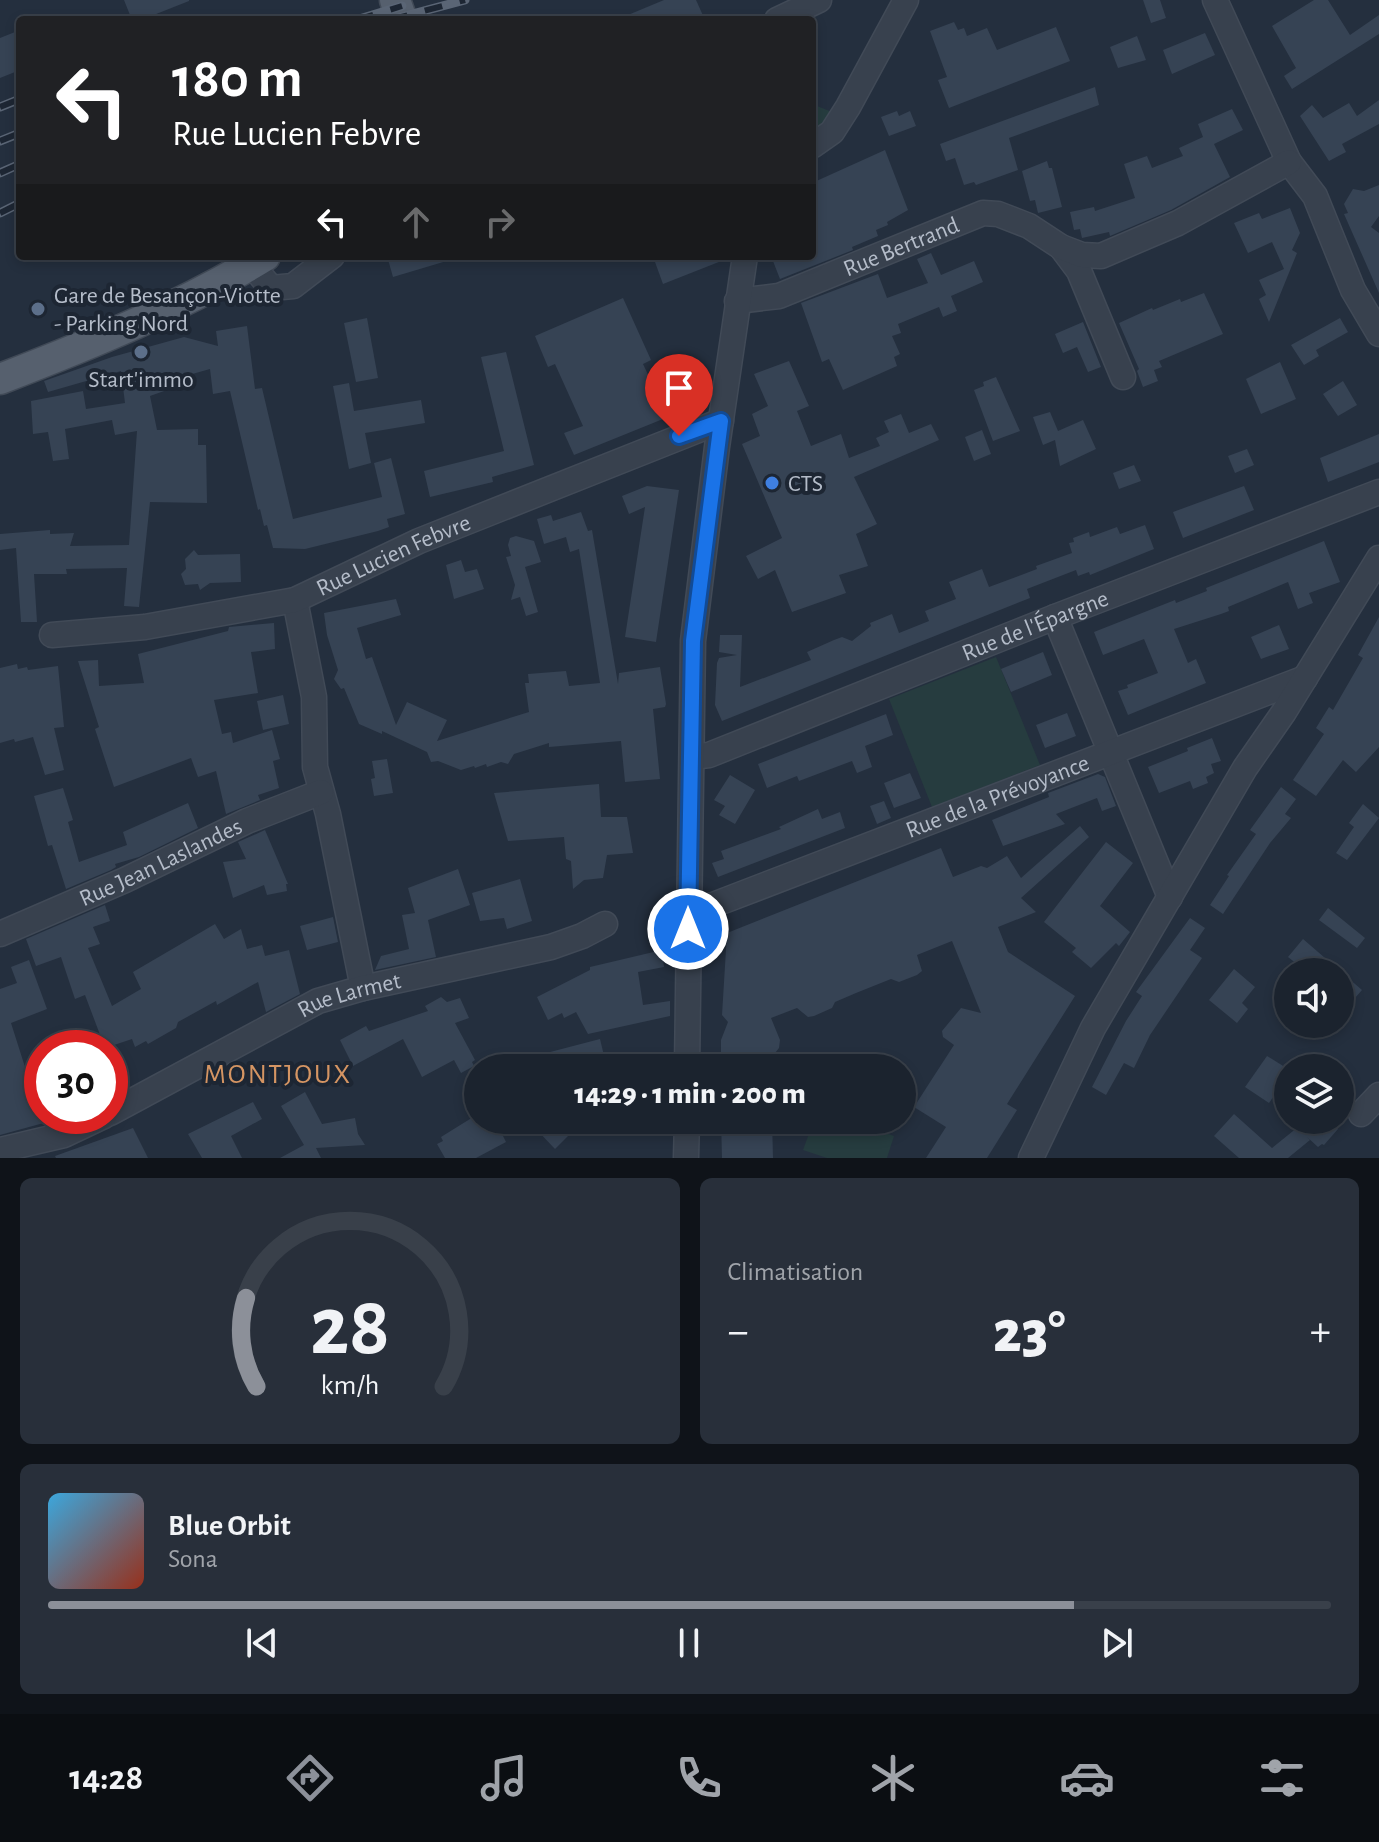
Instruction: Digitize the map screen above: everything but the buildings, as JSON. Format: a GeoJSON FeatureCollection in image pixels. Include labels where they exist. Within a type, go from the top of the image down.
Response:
{"type":"FeatureCollection","features":[{"type":"Feature","properties":{"kind":"main road"},"geometry":{"type":"LineString","coordinates":[[0,379],[158,314],[258,260]]}},
{"type":"Feature","properties":{"kind":"street"},"geometry":{"type":"LineString","coordinates":[[785,16],[819,0]]}},
{"type":"Feature","properties":{"kind":"street"},"geometry":{"type":"LineString","coordinates":[[816,143],[832,132],[906,0]]}},
{"type":"Feature","properties":{"kind":"street"},"geometry":{"type":"LineString","coordinates":[[1215,0],[1289,162],[1315,196],[1353,290],[1379,334]]}},
{"type":"Feature","properties":{"kind":"street","name":"Rue Bertrand"},"geometry":{"type":"LineString","coordinates":[[737,301],[779,296],[983,213],[998,214],[1029,226],[1061,247],[1082,255],[1101,256],[1178,223],[1289,162]]}},
{"type":"Feature","properties":{"kind":"street","name":"Rue Bertrand"},"geometry":{"type":"LineString","coordinates":[[1061,247],[1079,271],[1123,377]]}},
{"type":"Feature","properties":{"kind":"street"},"geometry":{"type":"LineString","coordinates":[[258,260],[271,288],[293,286],[327,260]]}},
{"type":"Feature","properties":{"kind":"street"},"geometry":{"type":"LineString","coordinates":[[687,1054],[696,605],[744,260]]}},
{"type":"Feature","properties":{"kind":"street","name":"Rue Lucien Febvre"},"geometry":{"type":"LineString","coordinates":[[52,635],[145,627],[295,600],[419,541],[721,421]]}},
{"type":"Feature","properties":{"kind":"street","name":"Rue de l'Épargne"},"geometry":{"type":"LineString","coordinates":[[692,757],[709,755],[1379,492]]}},
{"type":"Feature","properties":{"kind":"street"},"geometry":{"type":"LineString","coordinates":[[1019,1158],[1035,1149],[1093,1028],[1245,768],[1379,558]]}},
{"type":"Feature","properties":{"kind":"street"},"geometry":{"type":"LineString","coordinates":[[295,600],[311,677],[316,722],[315,767],[328,814],[363,988]]}},
{"type":"Feature","properties":{"kind":"street"},"geometry":{"type":"LineString","coordinates":[[1055,617],[1170,897]]}},
{"type":"Feature","properties":{"kind":"street","name":"Rue de la Prévoyance"},"geometry":{"type":"LineString","coordinates":[[688,910],[713,905],[1305,678]]}},
{"type":"Feature","properties":{"kind":"street","name":"Rue Jean Laslandes"},"geometry":{"type":"LineString","coordinates":[[0,934],[125,880],[247,821],[321,792]]}},
{"type":"Feature","properties":{"kind":"street","name":"Rue Larmet"},"geometry":{"type":"LineString","coordinates":[[128,1103],[318,1001],[363,988],[551,947],[605,924]]}},
{"type":"Feature","properties":{"kind":"street"},"geometry":{"type":"LineString","coordinates":[[1361,1114],[1379,1095]]}},
{"type":"Feature","properties":{"kind":"street"},"geometry":{"type":"LineString","coordinates":[[0,1150],[66,1134]]}},
{"type":"Feature","properties":{"kind":"street"},"geometry":{"type":"LineString","coordinates":[[686,1158],[687,1134]]}},
{"type":"Feature","properties":{"kind":"green space"},"geometry":{"type":"Polygon","coordinates":[[[816,106],[837,114],[816,132],[816,106]]]}},
{"type":"Feature","properties":{"kind":"green space"},"geometry":{"type":"Polygon","coordinates":[[[996,657],[1040,765],[932,807],[889,699],[996,657]]]}},
{"type":"Feature","properties":{"kind":"green space"},"geometry":{"type":"Polygon","coordinates":[[[809,1134],[894,1136],[887,1158],[827,1158],[803,1150],[809,1134]]]}},
{"type":"Feature","properties":{"kind":"railway"},"geometry":{"type":"LineString","coordinates":[[405,16],[465,0]]}},
{"type":"Feature","properties":{"kind":"railway"},"geometry":{"type":"LineString","coordinates":[[369,16],[402,6]]}},
{"type":"Feature","properties":{"kind":"railway"},"geometry":{"type":"LineString","coordinates":[[0,107],[16,101]]}},
{"type":"Feature","properties":{"kind":"railway"},"geometry":{"type":"LineString","coordinates":[[0,141],[16,135]]}},
{"type":"Feature","properties":{"kind":"railway"},"geometry":{"type":"LineString","coordinates":[[0,173],[16,166]]}},
{"type":"Feature","properties":{"kind":"railway"},"geometry":{"type":"LineString","coordinates":[[0,213],[16,205]]}},
{"type":"Feature","properties":{"kind":"place","name":"Gare de Besançon-Viotte - Parking Nord"},"geometry":{"type":"Point","coordinates":[38,309]}},
{"type":"Feature","properties":{"kind":"place","name":"Start'immo"},"geometry":{"type":"Point","coordinates":[141,352]}},
{"type":"Feature","properties":{"kind":"place","name":"CTS"},"geometry":{"type":"Point","coordinates":[772,483]}},
{"type":"Feature","properties":{"kind":"district","name":"MONTJOUX"},"geometry":{"type":"Point","coordinates":[278,1073]}},
{"type":"Feature","properties":{"kind":"route"},"geometry":{"type":"LineString","coordinates":[[679,436],[721,421],[693,641],[688,929]]}}]}
